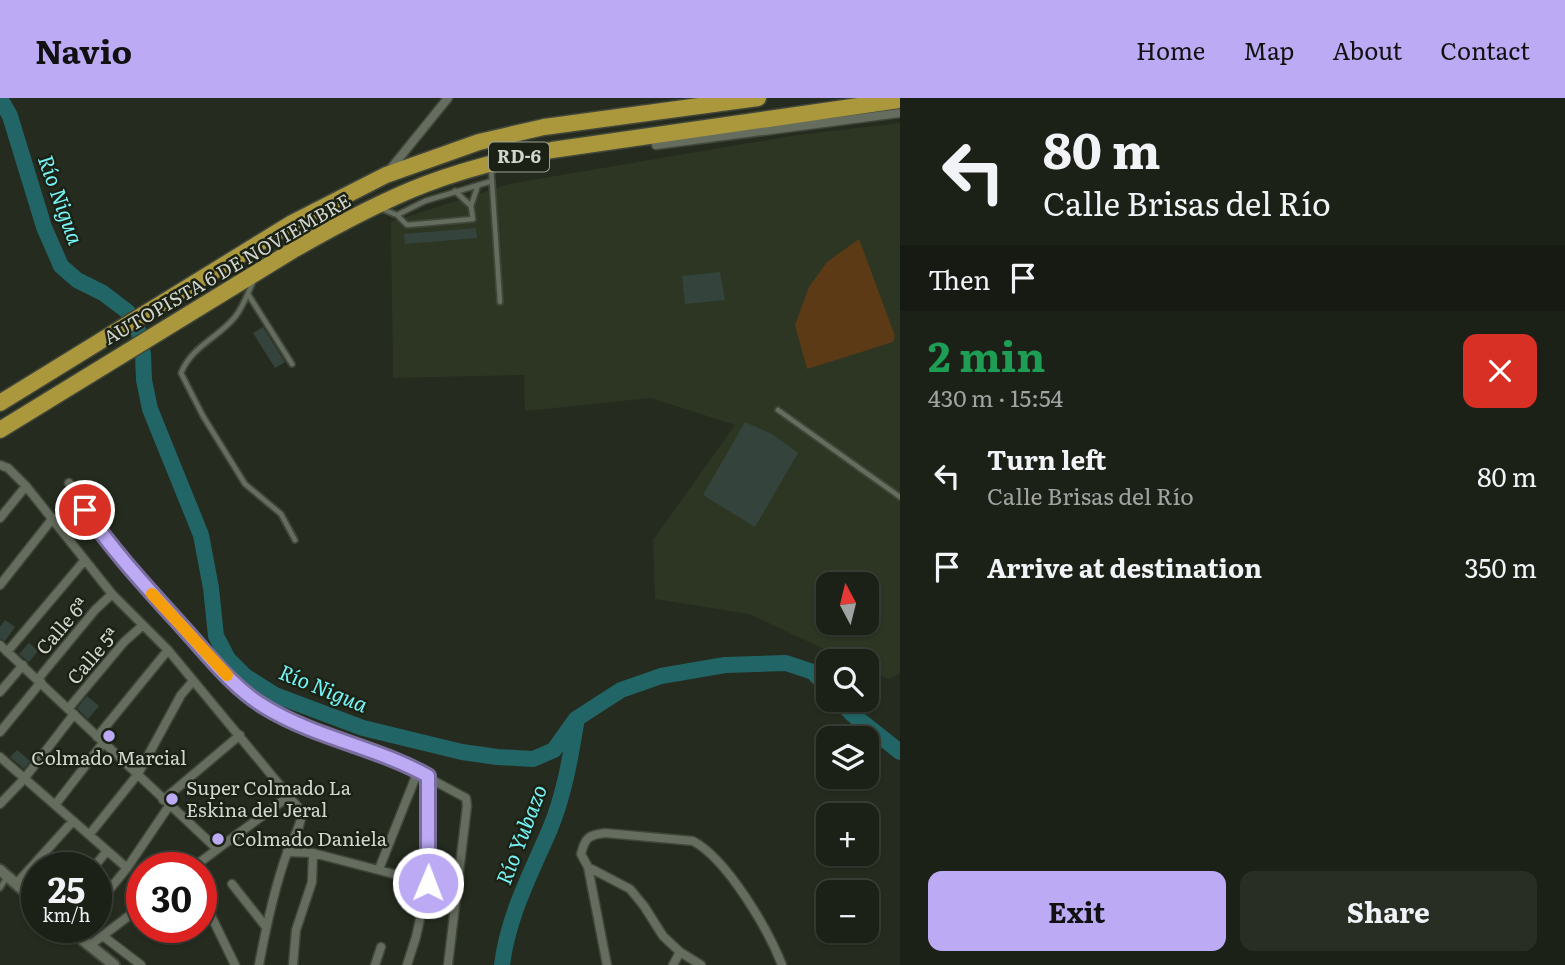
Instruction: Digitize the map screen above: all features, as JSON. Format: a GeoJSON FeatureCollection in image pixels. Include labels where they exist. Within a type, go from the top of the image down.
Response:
{"type":"FeatureCollection","features":[{"type":"Feature","properties":{"kind":"highway","name":"AUTOPISTA 6 DE NOVIEMBRE"},"geometry":{"type":"LineString","coordinates":[[0,403],[292,223],[386,175],[479,142],[544,127],[720,101],[758,98]]}},
{"type":"Feature","properties":{"kind":"highway","name":"AUTOPISTA 6 DE NOVIEMBRE"},"geometry":{"type":"LineString","coordinates":[[0,430],[257,271],[331,229],[426,184],[491,163],[552,150],[723,131],[900,100]]}},
{"type":"Feature","properties":{"kind":"highway"},"geometry":{"type":"LineString","coordinates":[[594,144],[656,145]]}},
{"type":"Feature","properties":{"kind":"street"},"geometry":{"type":"LineString","coordinates":[[386,175],[448,98]]}},
{"type":"Feature","properties":{"kind":"street"},"geometry":{"type":"LineString","coordinates":[[720,101],[723,131]]}},
{"type":"Feature","properties":{"kind":"street"},"geometry":{"type":"LineString","coordinates":[[656,145],[723,131],[900,113]]}},
{"type":"Feature","properties":{"kind":"street"},"geometry":{"type":"LineString","coordinates":[[0,465],[8,468],[26,486],[84,561],[168,650],[302,812],[302,822],[287,852],[266,927],[259,965]]}},
{"type":"Feature","properties":{"kind":"street"},"geometry":{"type":"LineString","coordinates":[[69,483],[103,536],[142,584],[240,688],[262,706],[293,722],[396,760],[466,798],[448,965]]}},
{"type":"Feature","properties":{"kind":"street"},"geometry":{"type":"LineString","coordinates":[[0,518],[26,486]]}},
{"type":"Feature","properties":{"kind":"street"},"geometry":{"type":"LineString","coordinates":[[0,585],[52,518]]}},
{"type":"Feature","properties":{"kind":"street"},"geometry":{"type":"LineString","coordinates":[[7,652],[84,561]]}},
{"type":"Feature","properties":{"kind":"street","name":"Calle 6ª"},"geometry":{"type":"LineString","coordinates":[[0,732],[95,610],[113,594]]}},
{"type":"Feature","properties":{"kind":"street","name":"Calle 5ª"},"geometry":{"type":"LineString","coordinates":[[0,804],[24,779],[71,711],[124,642],[143,625]]}},
{"type":"Feature","properties":{"kind":"street"},"geometry":{"type":"LineString","coordinates":[[0,645],[217,849]]}},
{"type":"Feature","properties":{"kind":"street"},"geometry":{"type":"LineString","coordinates":[[55,805],[168,650]]}},
{"type":"Feature","properties":{"kind":"street"},"geometry":{"type":"LineString","coordinates":[[0,692],[23,665]]}},
{"type":"Feature","properties":{"kind":"street"},"geometry":{"type":"LineString","coordinates":[[89,835],[138,774],[181,695],[193,681]]}},
{"type":"Feature","properties":{"kind":"street"},"geometry":{"type":"LineString","coordinates":[[137,852],[166,803],[240,735]]}},
{"type":"Feature","properties":{"kind":"street"},"geometry":{"type":"LineString","coordinates":[[2,762],[126,867]]}},
{"type":"Feature","properties":{"kind":"street"},"geometry":{"type":"LineString","coordinates":[[379,869],[418,771]]}},
{"type":"Feature","properties":{"kind":"street"},"geometry":{"type":"LineString","coordinates":[[407,965],[428,883],[428,776]]}},
{"type":"Feature","properties":{"kind":"street"},"geometry":{"type":"LineString","coordinates":[[213,852],[289,796]]}},
{"type":"Feature","properties":{"kind":"street"},"geometry":{"type":"LineString","coordinates":[[8,877],[73,821]]}},
{"type":"Feature","properties":{"kind":"street"},"geometry":{"type":"LineString","coordinates":[[607,965],[588,867],[581,854],[584,840],[591,834],[605,832],[693,841],[713,856],[757,915],[774,944],[782,965]]}},
{"type":"Feature","properties":{"kind":"street"},"geometry":{"type":"LineString","coordinates":[[287,852],[313,853],[428,883]]}},
{"type":"Feature","properties":{"kind":"street"},"geometry":{"type":"LineString","coordinates":[[293,965],[296,930],[312,882],[313,853]]}},
{"type":"Feature","properties":{"kind":"street"},"geometry":{"type":"LineString","coordinates":[[588,867],[630,888],[663,936],[680,952],[701,965]]}},
{"type":"Feature","properties":{"kind":"street"},"geometry":{"type":"LineString","coordinates":[[112,886],[126,869]]}},
{"type":"Feature","properties":{"kind":"street"},"geometry":{"type":"LineString","coordinates":[[232,884],[266,927]]}},
{"type":"Feature","properties":{"kind":"street"},"geometry":{"type":"LineString","coordinates":[[112,929],[126,918]]}},
{"type":"Feature","properties":{"kind":"street"},"geometry":{"type":"LineString","coordinates":[[217,928],[235,965]]}},
{"type":"Feature","properties":{"kind":"street"},"geometry":{"type":"LineString","coordinates":[[86,943],[114,965]]}},
{"type":"Feature","properties":{"kind":"street"},"geometry":{"type":"LineString","coordinates":[[89,946],[93,943]]}},
{"type":"Feature","properties":{"kind":"street"},"geometry":{"type":"LineString","coordinates":[[112,943],[141,965]]}},
{"type":"Feature","properties":{"kind":"street"},"geometry":{"type":"LineString","coordinates":[[375,965],[381,947]]}},
{"type":"Feature","properties":{"kind":"street"},"geometry":{"type":"LineString","coordinates":[[673,965],[680,952]]}},
{"type":"Feature","properties":{"kind":"lane"},"geometry":{"type":"LineString","coordinates":[[491,163],[500,302]]}},
{"type":"Feature","properties":{"kind":"lane"},"geometry":{"type":"LineString","coordinates":[[397,215],[425,201],[492,181]]}},
{"type":"Feature","properties":{"kind":"lane"},"geometry":{"type":"LineString","coordinates":[[376,206],[397,215],[407,225],[472,219],[471,206],[478,184]]}},
{"type":"Feature","properties":{"kind":"lane"},"geometry":{"type":"LineString","coordinates":[[455,191],[471,206]]}},
{"type":"Feature","properties":{"kind":"lane"},"geometry":{"type":"LineString","coordinates":[[257,271],[235,317],[194,351],[186,360],[181,373],[203,416],[245,484],[281,514],[295,540]]}},
{"type":"Feature","properties":{"kind":"lane"},"geometry":{"type":"LineString","coordinates":[[248,293],[292,364]]}},
{"type":"Feature","properties":{"kind":"lane"},"geometry":{"type":"LineString","coordinates":[[778,410],[900,497]]}},
{"type":"Feature","properties":{"kind":"lane"},"geometry":{"type":"LineString","coordinates":[[0,888],[8,877]]}},
{"type":"Feature","properties":{"kind":"shaded area"},"geometry":{"type":"Polygon","coordinates":[[[900,123],[900,673],[889,679],[879,675],[879,649],[824,649],[749,614],[655,599],[653,540],[735,425],[651,398],[525,411],[524,375],[393,378],[391,222],[509,184],[797,135],[900,123]]]}},
{"type":"Feature","properties":{"kind":"shaded area"},"geometry":{"type":"Polygon","coordinates":[[[859,239],[895,336],[893,342],[807,369],[795,325],[809,287],[827,262],[859,239]]]}},
{"type":"Feature","properties":{"kind":"building"},"geometry":{"type":"Polygon","coordinates":[[[476,228],[477,238],[405,244],[404,234],[476,228]]]}},
{"type":"Feature","properties":{"kind":"building"},"geometry":{"type":"Polygon","coordinates":[[[720,272],[725,300],[685,304],[682,276],[720,272]]]}},
{"type":"Feature","properties":{"kind":"building"},"geometry":{"type":"Polygon","coordinates":[[[263,327],[285,362],[275,368],[253,333],[263,327]]]}},
{"type":"Feature","properties":{"kind":"building"},"geometry":{"type":"Polygon","coordinates":[[[745,422],[772,434],[798,453],[755,527],[703,495],[745,422]]]}},
{"type":"Feature","properties":{"kind":"building"},"geometry":{"type":"Polygon","coordinates":[[[5,620],[15,627],[5,641],[0,639],[0,627],[5,620]]]}},
{"type":"Feature","properties":{"kind":"building"},"geometry":{"type":"Polygon","coordinates":[[[29,643],[38,651],[29,662],[19,654],[29,643]]]}},
{"type":"Feature","properties":{"kind":"building"},"geometry":{"type":"Polygon","coordinates":[[[87,696],[99,706],[88,719],[77,708],[87,696]]]}},
{"type":"Feature","properties":{"kind":"building"},"geometry":{"type":"Polygon","coordinates":[[[17,750],[30,761],[24,769],[10,757],[17,750]]]}},
{"type":"Feature","properties":{"kind":"waterway","name":"Río Nigua"},"geometry":{"type":"LineString","coordinates":[[0,98],[10,116],[44,227],[61,266],[77,280],[103,293],[128,312],[139,333],[150,409],[201,535],[211,588],[216,636],[228,659],[245,676],[275,695],[363,728],[462,752],[533,759],[554,750],[576,719],[621,690],[661,676],[725,665],[786,663],[816,675]]}},
{"type":"Feature","properties":{"kind":"waterway","name":"Río Nigua"},"geometry":{"type":"LineString","coordinates":[[850,712],[900,752]]}},
{"type":"Feature","properties":{"kind":"waterway","name":"Río Yubazo"},"geometry":{"type":"LineString","coordinates":[[502,965],[509,929],[559,803],[576,724]]}},
{"type":"Feature","properties":{"kind":"slow traffic"},"geometry":{"type":"LineString","coordinates":[[152,594],[227,675]]}},
{"type":"Feature","properties":{"kind":"place","name":"Colmado Marcial"},"geometry":{"type":"Point","coordinates":[109,736]}},
{"type":"Feature","properties":{"kind":"place","name":"Super Colmado La Eskina del Jeral"},"geometry":{"type":"Point","coordinates":[172,799]}},
{"type":"Feature","properties":{"kind":"place","name":"Colmado Daniela"},"geometry":{"type":"Point","coordinates":[218,839]}},
{"type":"Feature","properties":{"kind":"route"},"geometry":{"type":"LineString","coordinates":[[85,510],[142,584],[217,665],[262,706],[323,735],[396,760],[428,776],[428,883]]}}]}
